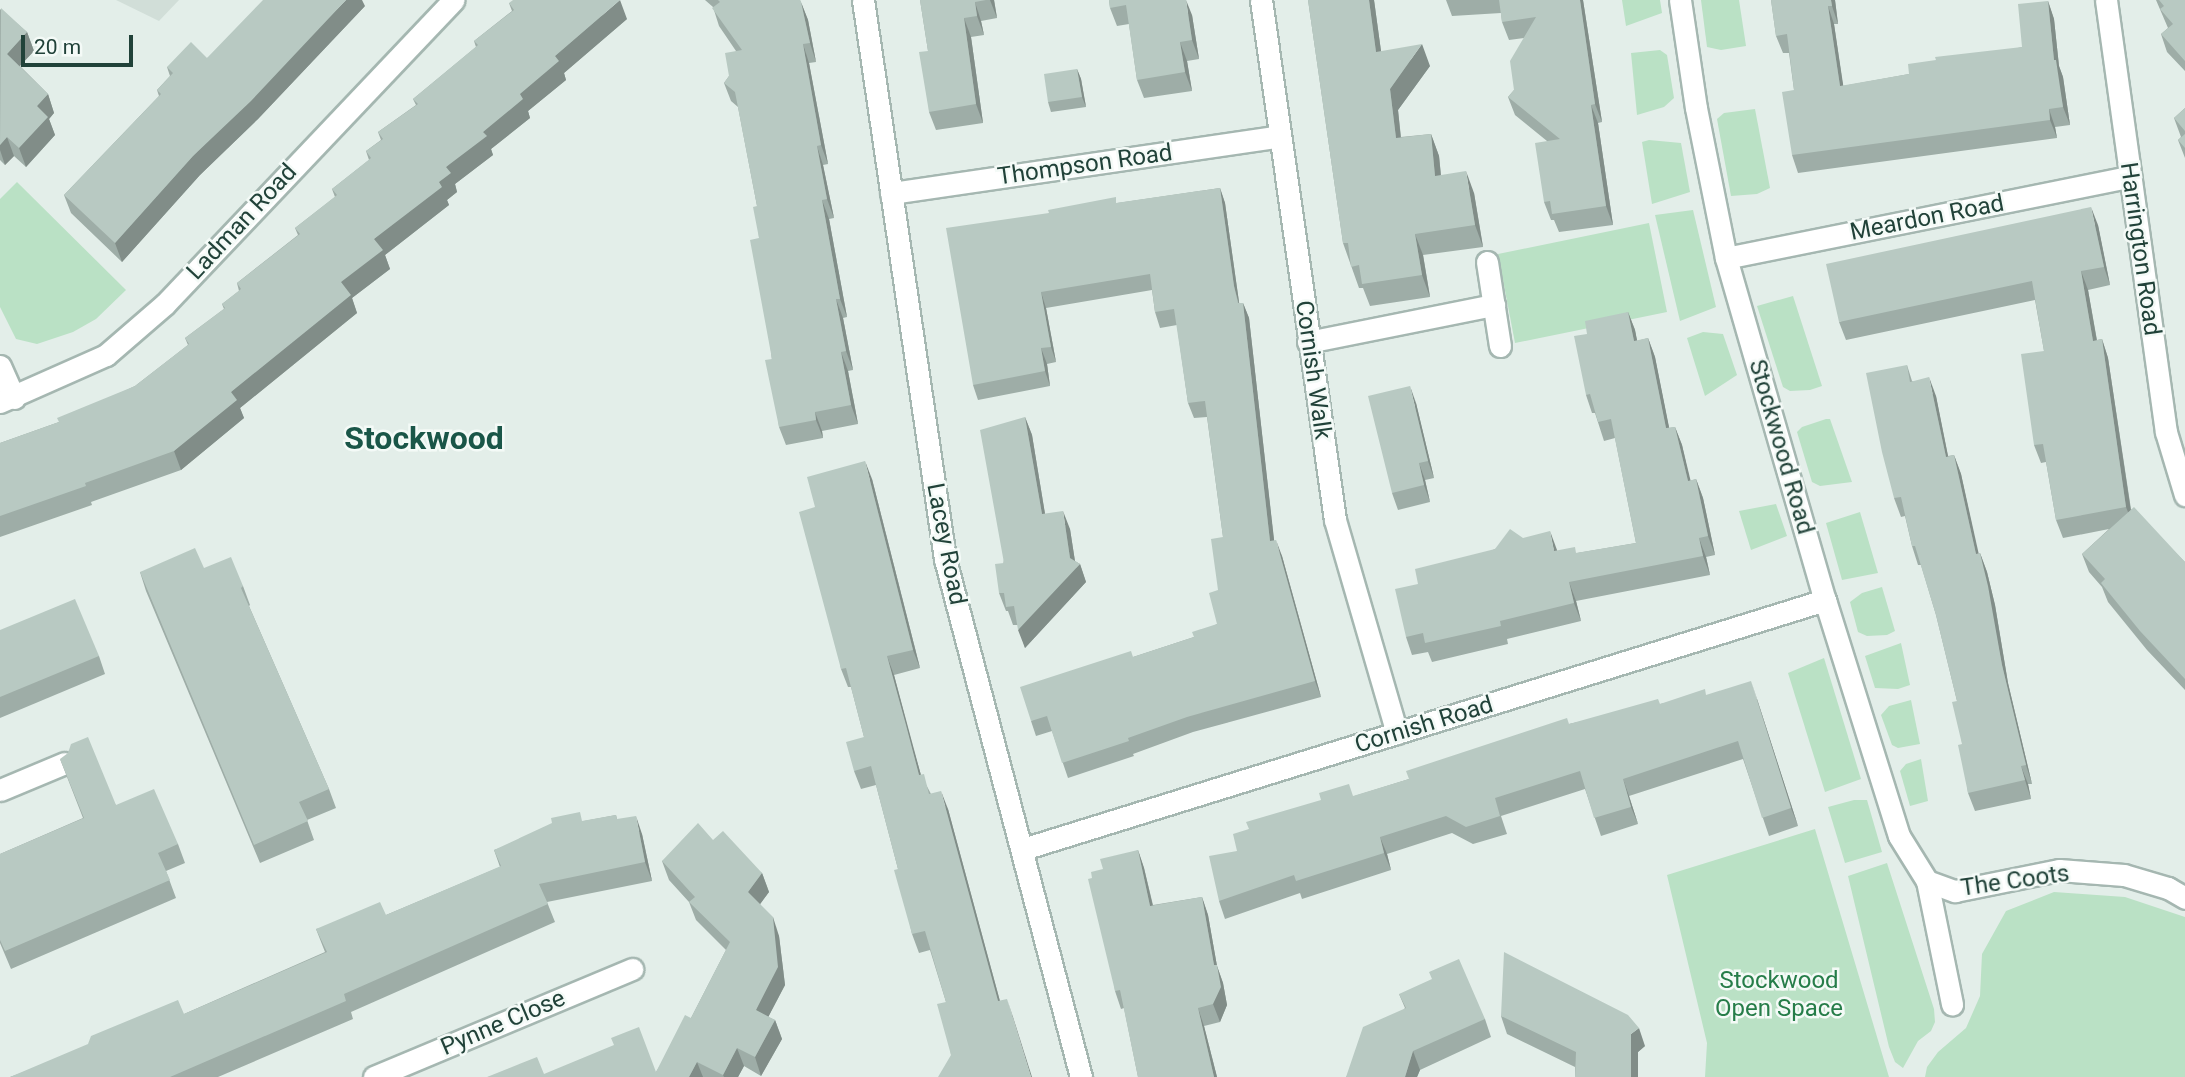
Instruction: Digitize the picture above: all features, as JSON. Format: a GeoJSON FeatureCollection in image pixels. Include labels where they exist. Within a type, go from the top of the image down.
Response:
{"type":"FeatureCollection","features":[{"type":"Feature","properties":{"kind":"street","name":"Ladman Road"},"geometry":{"type":"LineString","coordinates":[[7,400],[106,355],[165,304],[453,0]]}},
{"type":"Feature","properties":{"kind":"street","name":"Lacey Road"},"geometry":{"type":"LineString","coordinates":[[863,0],[946,559],[1081,1077]]}},
{"type":"Feature","properties":{"kind":"street","name":"Cornish Walk"},"geometry":{"type":"LineString","coordinates":[[1261,0],[1335,520],[1397,733]]}},
{"type":"Feature","properties":{"kind":"street","name":"Stockwood Road"},"geometry":{"type":"LineString","coordinates":[[1680,0],[1696,108],[1726,258],[1825,600],[1899,836],[1927,881]]}},
{"type":"Feature","properties":{"kind":"street","name":"Harrington Road"},"geometry":{"type":"LineString","coordinates":[[2106,0],[2166,432],[2185,495]]}},
{"type":"Feature","properties":{"kind":"street","name":"Thompson Road"},"geometry":{"type":"LineString","coordinates":[[891,193],[1280,136]]}},
{"type":"Feature","properties":{"kind":"street","name":"Meardon Road"},"geometry":{"type":"LineString","coordinates":[[1726,258],[2129,177]]}},
{"type":"Feature","properties":{"kind":"street"},"geometry":{"type":"LineString","coordinates":[[1486,262],[1500,346]]}},
{"type":"Feature","properties":{"kind":"street"},"geometry":{"type":"LineString","coordinates":[[1308,342],[1494,305]]}},
{"type":"Feature","properties":{"kind":"street"},"geometry":{"type":"LineString","coordinates":[[0,366],[7,400]]}},
{"type":"Feature","properties":{"kind":"street","name":"Cornish Road"},"geometry":{"type":"LineString","coordinates":[[1023,849],[1825,600]]}},
{"type":"Feature","properties":{"kind":"street"},"geometry":{"type":"LineString","coordinates":[[0,790],[65,763]]}},
{"type":"Feature","properties":{"kind":"street","name":"The Coots"},"geometry":{"type":"LineString","coordinates":[[1927,881],[1955,891],[2059,870],[2124,875],[2168,888],[2185,898]]}},
{"type":"Feature","properties":{"kind":"street"},"geometry":{"type":"LineString","coordinates":[[1927,881],[1952,1004]]}},
{"type":"Feature","properties":{"kind":"street","name":"Pynne Close"},"geometry":{"type":"LineString","coordinates":[[374,1077],[632,969]]}},
{"type":"Feature","properties":{"kind":"shaded area"},"geometry":{"type":"Polygon","coordinates":[[[116,0],[179,0],[159,21],[116,0]]]}},
{"type":"Feature","properties":{"kind":"green space"},"geometry":{"type":"Polygon","coordinates":[[[1622,0],[1660,0],[1662,13],[1626,26],[1622,0]]]}},
{"type":"Feature","properties":{"kind":"green space"},"geometry":{"type":"Polygon","coordinates":[[[1701,0],[1739,0],[1746,46],[1721,50],[1707,47],[1701,0]]]}},
{"type":"Feature","properties":{"kind":"green space"},"geometry":{"type":"Polygon","coordinates":[[[1660,50],[1667,55],[1674,98],[1664,107],[1637,115],[1631,53],[1660,50]]]}},
{"type":"Feature","properties":{"kind":"green space"},"geometry":{"type":"Polygon","coordinates":[[[1755,109],[1770,188],[1757,194],[1731,196],[1717,119],[1724,113],[1755,109]]]}},
{"type":"Feature","properties":{"kind":"green space"},"geometry":{"type":"Polygon","coordinates":[[[1649,140],[1681,143],[1690,192],[1652,204],[1642,142],[1649,140]]]}},
{"type":"Feature","properties":{"kind":"green space"},"geometry":{"type":"Polygon","coordinates":[[[17,182],[126,290],[96,319],[73,332],[37,344],[16,339],[0,307],[0,199],[17,182]]]}},
{"type":"Feature","properties":{"kind":"green space"},"geometry":{"type":"Polygon","coordinates":[[[1693,210],[1716,307],[1680,321],[1655,215],[1693,210]]]}},
{"type":"Feature","properties":{"kind":"green space"},"geometry":{"type":"Polygon","coordinates":[[[1649,223],[1667,312],[1515,343],[1498,254],[1649,223]]]}},
{"type":"Feature","properties":{"kind":"green space"},"geometry":{"type":"Polygon","coordinates":[[[1793,296],[1822,386],[1810,390],[1790,391],[1783,387],[1757,306],[1793,296]]]}},
{"type":"Feature","properties":{"kind":"green space"},"geometry":{"type":"Polygon","coordinates":[[[1703,332],[1723,334],[1737,375],[1705,396],[1687,338],[1703,332]]]}},
{"type":"Feature","properties":{"kind":"green space"},"geometry":{"type":"Polygon","coordinates":[[[1830,419],[1852,482],[1820,486],[1812,482],[1797,432],[1802,427],[1830,419]]]}},
{"type":"Feature","properties":{"kind":"green space"},"geometry":{"type":"Polygon","coordinates":[[[1776,504],[1787,536],[1751,550],[1739,511],[1776,504]]]}},
{"type":"Feature","properties":{"kind":"green space"},"geometry":{"type":"Polygon","coordinates":[[[1860,512],[1878,573],[1842,580],[1826,523],[1860,512]]]}},
{"type":"Feature","properties":{"kind":"green space"},"geometry":{"type":"Polygon","coordinates":[[[1882,587],[1895,631],[1887,635],[1867,636],[1858,632],[1850,602],[1862,593],[1882,587]]]}},
{"type":"Feature","properties":{"kind":"green space"},"geometry":{"type":"Polygon","coordinates":[[[1901,643],[1910,685],[1898,689],[1875,688],[1865,656],[1901,643]]]}},
{"type":"Feature","properties":{"kind":"green space"},"geometry":{"type":"Polygon","coordinates":[[[1824,658],[1861,779],[1825,792],[1788,673],[1824,658]]]}},
{"type":"Feature","properties":{"kind":"green space"},"geometry":{"type":"Polygon","coordinates":[[[1911,700],[1920,744],[1898,748],[1892,745],[1881,715],[1889,706],[1911,700]]]}},
{"type":"Feature","properties":{"kind":"green space"},"geometry":{"type":"Polygon","coordinates":[[[1921,759],[1928,801],[1910,806],[1900,771],[1906,764],[1921,759]]]}},
{"type":"Feature","properties":{"kind":"green space"},"geometry":{"type":"Polygon","coordinates":[[[1854,800],[1867,800],[1882,852],[1845,863],[1828,807],[1854,800]]]}},
{"type":"Feature","properties":{"kind":"green space","name":"Stockwood Open Space"},"geometry":{"type":"Polygon","coordinates":[[[1815,829],[1889,1077],[1705,1077],[1707,1043],[1667,875],[1815,829]]]}},
{"type":"Feature","properties":{"kind":"green space"},"geometry":{"type":"Polygon","coordinates":[[[1887,863],[1934,1009],[1935,1022],[1931,1031],[1918,1041],[1903,1068],[1895,1062],[1889,1047],[1848,876],[1887,863]]]}},
{"type":"Feature","properties":{"kind":"green space"},"geometry":{"type":"Polygon","coordinates":[[[2054,892],[2125,897],[2185,917],[2185,1077],[1925,1077],[1927,1067],[1938,1052],[1966,1028],[1980,996],[1982,954],[2006,911],[2054,892]]]}},
{"type":"Feature","properties":{"kind":"building"},"geometry":{"type":"Polygon","coordinates":[[[263,0],[346,0],[251,101],[193,156],[115,243],[64,195],[161,94],[157,90],[173,73],[167,67],[191,42],[207,58],[263,0]]]}},
{"type":"Feature","properties":{"kind":"building"},"geometry":{"type":"Polygon","coordinates":[[[513,0],[620,0],[555,56],[559,61],[520,94],[523,99],[483,132],[487,136],[446,167],[451,173],[439,182],[442,187],[374,239],[383,250],[341,282],[351,295],[231,392],[237,400],[174,451],[0,516],[0,443],[59,422],[57,418],[135,386],[189,344],[185,338],[225,308],[222,304],[241,289],[237,283],[300,234],[295,228],[337,195],[332,189],[371,158],[366,151],[383,139],[378,132],[418,104],[413,99],[478,45],[474,41],[514,10],[509,3],[513,0]]]}},
{"type":"Feature","properties":{"kind":"building"},"geometry":{"type":"Polygon","coordinates":[[[718,0],[800,0],[810,43],[803,44],[821,145],[817,146],[827,199],[822,200],[840,299],[836,299],[846,351],[841,352],[851,405],[815,412],[816,420],[779,427],[765,360],[772,359],[750,240],[759,238],[753,207],[757,206],[735,92],[724,83],[729,76],[725,53],[742,50],[712,8],[720,2],[718,0]]]}},
{"type":"Feature","properties":{"kind":"building"},"geometry":{"type":"Polygon","coordinates":[[[920,0],[986,0],[975,2],[977,16],[964,18],[976,104],[929,112],[919,52],[928,51],[920,0]]]}},
{"type":"Feature","properties":{"kind":"building"},"geometry":{"type":"Polygon","coordinates":[[[1109,0],[1186,0],[1192,40],[1180,42],[1185,72],[1137,80],[1126,5],[1110,8],[1109,0]]]}},
{"type":"Feature","properties":{"kind":"building"},"geometry":{"type":"Polygon","coordinates":[[[1308,0],[1369,0],[1376,52],[1422,44],[1390,89],[1396,138],[1431,134],[1435,176],[1466,171],[1475,225],[1415,234],[1422,275],[1362,284],[1359,265],[1351,267],[1348,243],[1343,243],[1308,0]]]}},
{"type":"Feature","properties":{"kind":"building"},"geometry":{"type":"Polygon","coordinates":[[[1499,0],[1580,0],[1595,104],[1591,105],[1606,206],[1552,214],[1550,201],[1544,202],[1535,143],[1560,139],[1508,97],[1514,90],[1510,61],[1536,17],[1502,22],[1499,0]]]}},
{"type":"Feature","properties":{"kind":"building"},"geometry":{"type":"Polygon","coordinates":[[[1771,0],[1831,0],[1832,6],[1828,6],[1840,86],[1909,74],[1908,64],[1936,60],[1935,57],[2022,47],[2018,4],[2048,1],[2054,60],[2063,107],[2049,109],[2050,120],[1792,155],[1782,92],[1794,90],[1787,34],[1776,36],[1771,0]]]}},
{"type":"Feature","properties":{"kind":"building"},"geometry":{"type":"Polygon","coordinates":[[[2159,0],[2185,0],[2185,61],[2161,34],[2173,24],[2160,9],[2164,6],[2159,0]]]}},
{"type":"Feature","properties":{"kind":"building"},"geometry":{"type":"Polygon","coordinates":[[[1,8],[27,32],[7,54],[48,94],[37,106],[48,117],[19,148],[7,137],[0,145],[1,8]]]}},
{"type":"Feature","properties":{"kind":"building"},"geometry":{"type":"Polygon","coordinates":[[[1077,69],[1082,97],[1048,102],[1044,74],[1077,69]]]}},
{"type":"Feature","properties":{"kind":"building"},"geometry":{"type":"Polygon","coordinates":[[[2185,108],[2185,131],[2174,118],[2185,108]]]}},
{"type":"Feature","properties":{"kind":"building"},"geometry":{"type":"Polygon","coordinates":[[[2185,134],[2185,148],[2178,140],[2185,134]]]}},
{"type":"Feature","properties":{"kind":"building"},"geometry":{"type":"Polygon","coordinates":[[[1220,188],[1234,286],[1238,303],[1243,303],[1270,541],[1276,540],[1315,681],[1187,717],[1128,738],[1129,741],[1062,763],[1047,716],[1031,721],[1020,687],[1131,651],[1133,657],[1194,637],[1192,632],[1217,624],[1209,593],[1218,590],[1211,539],[1223,537],[1205,401],[1188,403],[1174,309],[1155,312],[1150,274],[1041,292],[1051,347],[1041,348],[1045,371],[973,385],[946,228],[1049,213],[1048,210],[1116,197],[1116,203],[1220,188]]]}},
{"type":"Feature","properties":{"kind":"building"},"geometry":{"type":"Polygon","coordinates":[[[2091,207],[2104,267],[2081,271],[2093,341],[2102,339],[2126,507],[2056,520],[2043,444],[2034,445],[2021,354],[2044,351],[2032,281],[1839,322],[1826,264],[2091,207]]]}},
{"type":"Feature","properties":{"kind":"building"},"geometry":{"type":"Polygon","coordinates":[[[1628,312],[1634,341],[1648,338],[1666,428],[1675,427],[1688,481],[1696,479],[1708,536],[1699,538],[1703,556],[1569,582],[1574,603],[1500,621],[1501,626],[1425,643],[1423,633],[1406,637],[1395,589],[1418,584],[1415,569],[1495,549],[1510,529],[1523,538],[1550,531],[1554,551],[1575,547],[1576,553],[1636,543],[1611,419],[1598,422],[1590,394],[1586,395],[1574,336],[1587,334],[1585,321],[1628,312]]]}},
{"type":"Feature","properties":{"kind":"building"},"geometry":{"type":"Polygon","coordinates":[[[1907,365],[1910,382],[1929,377],[1946,457],[1954,455],[1976,554],[1980,553],[1988,586],[2002,665],[2026,765],[2021,766],[2025,780],[1968,793],[1958,745],[1962,744],[1952,702],[1957,701],[1936,615],[1915,546],[1912,546],[1901,497],[1894,498],[1866,373],[1907,365]]]}},
{"type":"Feature","properties":{"kind":"building"},"geometry":{"type":"Polygon","coordinates":[[[1410,386],[1428,461],[1419,463],[1424,485],[1392,493],[1368,396],[1410,386]]]}},
{"type":"Feature","properties":{"kind":"building"},"geometry":{"type":"Polygon","coordinates":[[[1025,417],[1042,514],[1063,511],[1070,558],[1080,564],[1018,630],[1014,606],[1006,607],[1004,593],[999,593],[995,564],[1004,563],[980,430],[1025,417]]]}},
{"type":"Feature","properties":{"kind":"building"},"geometry":{"type":"Polygon","coordinates":[[[865,461],[913,650],[887,656],[919,775],[924,774],[929,794],[941,791],[998,1001],[1007,999],[1031,1077],[938,1077],[951,1055],[937,1004],[946,1002],[925,931],[912,934],[894,870],[898,869],[871,766],[854,771],[846,742],[864,737],[846,668],[841,669],[799,512],[815,507],[807,477],[865,461]]]}},
{"type":"Feature","properties":{"kind":"building"},"geometry":{"type":"Polygon","coordinates":[[[2134,507],[2185,562],[2185,679],[2140,631],[2101,583],[2105,579],[2082,554],[2134,507]]]}},
{"type":"Feature","properties":{"kind":"building"},"geometry":{"type":"Polygon","coordinates":[[[195,548],[204,568],[231,557],[243,586],[241,588],[329,789],[299,802],[308,821],[254,845],[140,572],[195,548]]]}},
{"type":"Feature","properties":{"kind":"building"},"geometry":{"type":"Polygon","coordinates":[[[75,599],[99,656],[0,697],[0,630],[75,599]]]}},
{"type":"Feature","properties":{"kind":"building"},"geometry":{"type":"Polygon","coordinates":[[[1751,681],[1791,808],[1762,818],[1738,741],[1623,779],[1631,807],[1594,818],[1580,771],[1495,798],[1500,816],[1466,827],[1446,816],[1380,837],[1384,853],[1296,881],[1294,875],[1219,901],[1209,856],[1237,851],[1233,834],[1249,829],[1246,822],[1321,800],[1319,793],[1349,784],[1353,796],[1409,779],[1406,771],[1567,718],[1569,724],[1658,699],[1660,704],[1705,689],[1706,695],[1751,681]]]}},
{"type":"Feature","properties":{"kind":"building"},"geometry":{"type":"Polygon","coordinates":[[[88,737],[116,805],[154,789],[178,844],[158,853],[170,880],[5,951],[0,940],[0,854],[84,818],[60,759],[68,753],[71,744],[88,737]]]}},
{"type":"Feature","properties":{"kind":"building"},"geometry":{"type":"Polygon","coordinates":[[[580,812],[582,821],[616,815],[617,819],[636,816],[645,862],[539,884],[548,904],[344,994],[346,1001],[170,1077],[10,1077],[88,1044],[91,1036],[178,1000],[184,1014],[327,952],[316,929],[380,902],[386,915],[501,866],[494,850],[552,823],[551,818],[580,812]]]}},
{"type":"Feature","properties":{"kind":"building"},"geometry":{"type":"Polygon","coordinates":[[[698,823],[713,840],[723,831],[762,873],[748,892],[773,917],[778,967],[756,1010],[775,1020],[755,1057],[737,1048],[723,1075],[697,1062],[689,1077],[487,1077],[537,1057],[544,1074],[614,1045],[611,1038],[639,1027],[656,1072],[685,1015],[691,1018],[730,942],[689,902],[695,897],[662,861],[698,823]]]}},
{"type":"Feature","properties":{"kind":"building"},"geometry":{"type":"Polygon","coordinates":[[[1138,850],[1150,906],[1202,897],[1214,965],[1217,965],[1221,987],[1213,1004],[1198,1008],[1214,1077],[1138,1077],[1120,990],[1115,991],[1088,879],[1092,878],[1091,872],[1103,869],[1100,859],[1138,850]]]}},
{"type":"Feature","properties":{"kind":"building"},"geometry":{"type":"Polygon","coordinates":[[[1504,952],[1628,1015],[1639,1028],[1631,1034],[1631,1077],[1575,1077],[1576,1052],[1501,1016],[1504,952]]]}},
{"type":"Feature","properties":{"kind":"building"},"geometry":{"type":"Polygon","coordinates":[[[1459,959],[1485,1019],[1413,1051],[1405,1077],[1346,1077],[1363,1027],[1406,1008],[1399,994],[1432,979],[1429,972],[1459,959]]]}},
{"type":"Feature","properties":{"kind":"district","name":"Stockwood"},"geometry":{"type":"Point","coordinates":[424,438]}}]}
